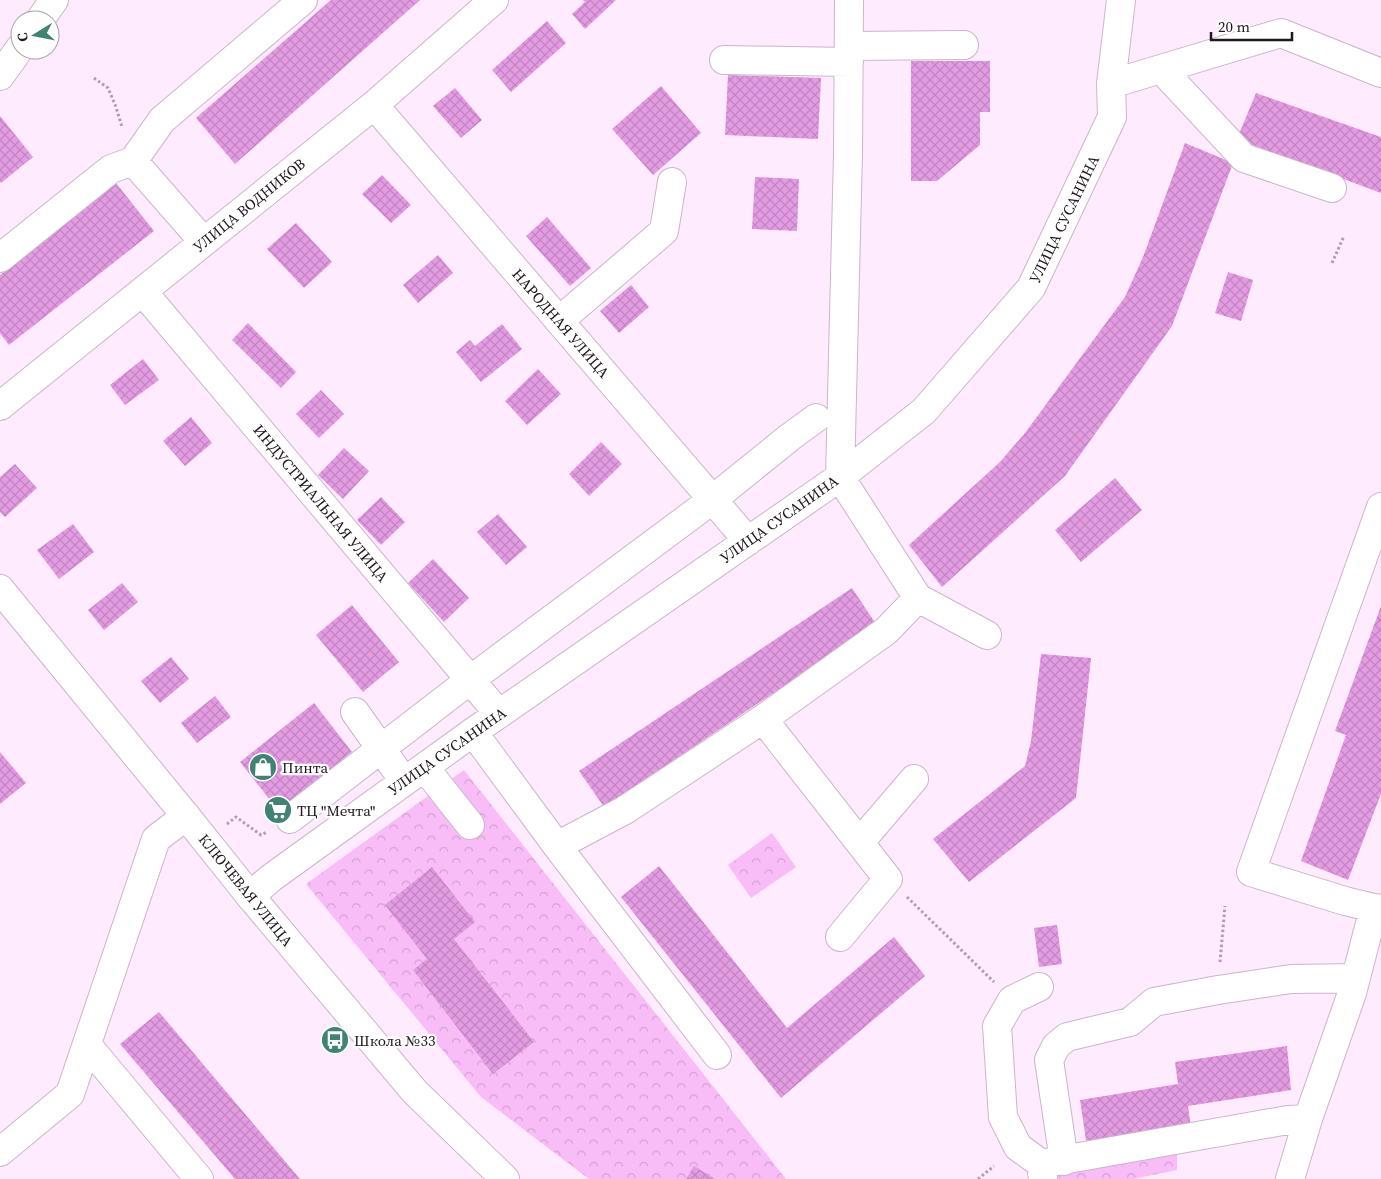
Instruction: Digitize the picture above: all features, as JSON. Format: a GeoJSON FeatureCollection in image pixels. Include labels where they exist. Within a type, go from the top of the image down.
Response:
{"type":"FeatureCollection","features":[{"type":"Feature","properties":{"kind":"street"},"geometry":{"type":"LineString","coordinates":[[0,258],[111,169],[133,161],[162,120],[303,0]]}},
{"type":"Feature","properties":{"kind":"street","name":"УЛИЦА ВОДНИКОВ"},"geometry":{"type":"LineString","coordinates":[[2,400],[143,292],[374,105],[494,0]]}},
{"type":"Feature","properties":{"kind":"street"},"geometry":{"type":"LineString","coordinates":[[849,0],[840,476],[918,598],[987,635]]}},
{"type":"Feature","properties":{"kind":"street","name":"УЛИЦА СУСАНИНА"},"geometry":{"type":"LineString","coordinates":[[250,896],[271,878],[473,732],[840,476],[924,411],[1031,288],[1112,117],[1111,84],[1121,0]]}},
{"type":"Feature","properties":{"kind":"street"},"geometry":{"type":"LineString","coordinates":[[1111,84],[1281,33],[1381,72]]}},
{"type":"Feature","properties":{"kind":"street"},"geometry":{"type":"LineString","coordinates":[[724,60],[848,54],[964,45]]}},
{"type":"Feature","properties":{"kind":"street"},"geometry":{"type":"LineString","coordinates":[[0,76],[11,60]]}},
{"type":"Feature","properties":{"kind":"street"},"geometry":{"type":"LineString","coordinates":[[1161,69],[1244,158],[1332,188]]}},
{"type":"Feature","properties":{"kind":"street","name":"НАРОДНАЯ УЛИЦА"},"geometry":{"type":"LineString","coordinates":[[374,105],[748,541]]}},
{"type":"Feature","properties":{"kind":"street"},"geometry":{"type":"LineString","coordinates":[[133,161],[204,242]]}},
{"type":"Feature","properties":{"kind":"street"},"geometry":{"type":"LineString","coordinates":[[559,321],[664,231],[672,182]]}},
{"type":"Feature","properties":{"kind":"street","name":"ИНДУСТРИАЛЬНАЯ УЛИЦА"},"geometry":{"type":"LineString","coordinates":[[143,292],[499,714]]}},
{"type":"Feature","properties":{"kind":"street"},"geometry":{"type":"LineString","coordinates":[[290,819],[380,748],[712,500],[816,418]]}},
{"type":"Feature","properties":{"kind":"street"},"geometry":{"type":"LineString","coordinates":[[1290,1179],[1298,1119],[1356,978],[1378,909],[1345,901],[1251,872],[1375,543],[1381,507]]}},
{"type":"Feature","properties":{"kind":"street","name":"КЛЮЧЕВАЯ УЛИЦА"},"geometry":{"type":"LineString","coordinates":[[0,589],[250,896],[416,1092],[505,1179]]}},
{"type":"Feature","properties":{"kind":"street"},"geometry":{"type":"LineString","coordinates":[[557,846],[625,810],[763,719],[886,631],[918,598]]}},
{"type":"Feature","properties":{"kind":"street"},"geometry":{"type":"LineString","coordinates":[[355,712],[380,748],[414,774],[470,825]]}},
{"type":"Feature","properties":{"kind":"street"},"geometry":{"type":"LineString","coordinates":[[763,719],[888,879],[840,937]]}},
{"type":"Feature","properties":{"kind":"street"},"geometry":{"type":"LineString","coordinates":[[473,732],[557,846],[717,1055]]}},
{"type":"Feature","properties":{"kind":"street"},"geometry":{"type":"LineString","coordinates":[[860,842],[914,779]]}},
{"type":"Feature","properties":{"kind":"street"},"geometry":{"type":"LineString","coordinates":[[0,1152],[70,1094],[88,1046],[156,838],[186,816]]}},
{"type":"Feature","properties":{"kind":"street"},"geometry":{"type":"LineString","coordinates":[[1050,1168],[1048,1060],[1056,1046],[1067,1037],[1130,1022],[1154,1002],[1291,979],[1356,978]]}},
{"type":"Feature","properties":{"kind":"street"},"geometry":{"type":"LineString","coordinates":[[1039,987],[1012,1000],[997,1026],[1003,1118],[1018,1147],[1050,1168],[1298,1119]]}},
{"type":"Feature","properties":{"kind":"street"},"geometry":{"type":"LineString","coordinates":[[88,1046],[199,1179]]}},
{"type":"Feature","properties":{"kind":"path"},"geometry":{"type":"LineString","coordinates":[[94,78],[108,88],[123,132]]}},
{"type":"Feature","properties":{"kind":"path"},"geometry":{"type":"LineString","coordinates":[[1332,263],[1344,236]]}},
{"type":"Feature","properties":{"kind":"path"},"geometry":{"type":"LineString","coordinates":[[888,879],[1012,1000]]}},
{"type":"Feature","properties":{"kind":"path"},"geometry":{"type":"LineString","coordinates":[[1222,933],[1225,906]]}},
{"type":"Feature","properties":{"kind":"path"},"geometry":{"type":"LineString","coordinates":[[978,1179],[994,1166]]}},
{"type":"Feature","properties":{"kind":"green space"},"geometry":{"type":"Polygon","coordinates":[[[464,770],[786,1179],[589,1179],[481,1097],[306,884],[464,770]]]}},
{"type":"Feature","properties":{"kind":"green space"},"geometry":{"type":"Polygon","coordinates":[[[772,833],[796,867],[751,898],[728,865],[772,833]]]}},
{"type":"Feature","properties":{"kind":"green space"},"geometry":{"type":"Polygon","coordinates":[[[1177,1147],[1177,1170],[1133,1179],[1057,1179],[1055,1167],[1177,1147]]]}},
{"type":"Feature","properties":{"kind":"building"},"geometry":{"type":"Polygon","coordinates":[[[331,0],[420,0],[235,164],[196,118],[331,0]]]}},
{"type":"Feature","properties":{"kind":"building"},"geometry":{"type":"Polygon","coordinates":[[[583,0],[616,0],[585,29],[572,14],[585,2],[583,0]]]}},
{"type":"Feature","properties":{"kind":"building"},"geometry":{"type":"Polygon","coordinates":[[[547,21],[566,43],[511,92],[492,70],[547,21]]]}},
{"type":"Feature","properties":{"kind":"building"},"geometry":{"type":"Polygon","coordinates":[[[911,61],[990,61],[990,112],[980,112],[980,145],[937,181],[911,181],[911,61]]]}},
{"type":"Feature","properties":{"kind":"building"},"geometry":{"type":"Polygon","coordinates":[[[728,75],[821,78],[818,139],[725,135],[728,75]]]}},
{"type":"Feature","properties":{"kind":"building"},"geometry":{"type":"Polygon","coordinates":[[[661,86],[701,133],[653,175],[612,129],[661,86]]]}},
{"type":"Feature","properties":{"kind":"building"},"geometry":{"type":"Polygon","coordinates":[[[455,88],[482,120],[461,138],[433,106],[455,88]]]}},
{"type":"Feature","properties":{"kind":"building"},"geometry":{"type":"Polygon","coordinates":[[[1256,93],[1381,137],[1381,193],[1237,139],[1256,93]]]}},
{"type":"Feature","properties":{"kind":"building"},"geometry":{"type":"Polygon","coordinates":[[[0,116],[33,157],[1,183],[0,181],[0,116]]]}},
{"type":"Feature","properties":{"kind":"building"},"geometry":{"type":"Polygon","coordinates":[[[1185,143],[1233,163],[1172,326],[1065,476],[942,587],[909,545],[1000,462],[1025,433],[1125,297],[1143,257],[1185,143]]]}},
{"type":"Feature","properties":{"kind":"building"},"geometry":{"type":"Polygon","coordinates":[[[382,175],[411,205],[391,223],[362,194],[382,175]]]}},
{"type":"Feature","properties":{"kind":"building"},"geometry":{"type":"Polygon","coordinates":[[[755,177],[799,179],[797,231],[752,229],[755,177]]]}},
{"type":"Feature","properties":{"kind":"building"},"geometry":{"type":"Polygon","coordinates":[[[116,183],[154,231],[9,345],[0,333],[0,275],[116,183]]]}},
{"type":"Feature","properties":{"kind":"building"},"geometry":{"type":"Polygon","coordinates":[[[547,217],[591,268],[570,286],[526,236],[547,217]]]}},
{"type":"Feature","properties":{"kind":"building"},"geometry":{"type":"Polygon","coordinates":[[[296,223],[332,262],[304,288],[267,249],[296,223]]]}},
{"type":"Feature","properties":{"kind":"building"},"geometry":{"type":"Polygon","coordinates":[[[438,255],[453,273],[418,303],[403,285],[438,255]]]}},
{"type":"Feature","properties":{"kind":"building"},"geometry":{"type":"Polygon","coordinates":[[[1228,272],[1253,280],[1241,321],[1215,313],[1228,272]]]}},
{"type":"Feature","properties":{"kind":"building"},"geometry":{"type":"Polygon","coordinates":[[[631,285],[649,307],[619,333],[600,311],[631,285]]]}},
{"type":"Feature","properties":{"kind":"building"},"geometry":{"type":"Polygon","coordinates":[[[248,323],[296,372],[281,388],[232,340],[248,323]]]}},
{"type":"Feature","properties":{"kind":"building"},"geometry":{"type":"Polygon","coordinates":[[[502,324],[522,349],[481,382],[456,352],[470,340],[475,346],[502,324]]]}},
{"type":"Feature","properties":{"kind":"building"},"geometry":{"type":"Polygon","coordinates":[[[143,359],[159,380],[125,405],[110,385],[143,359]]]}},
{"type":"Feature","properties":{"kind":"building"},"geometry":{"type":"Polygon","coordinates":[[[538,369],[561,394],[527,425],[505,401],[538,369]]]}},
{"type":"Feature","properties":{"kind":"building"},"geometry":{"type":"Polygon","coordinates":[[[321,390],[344,414],[319,438],[296,414],[321,390]]]}},
{"type":"Feature","properties":{"kind":"building"},"geometry":{"type":"Polygon","coordinates":[[[191,417],[212,443],[185,466],[163,441],[191,417]]]}},
{"type":"Feature","properties":{"kind":"building"},"geometry":{"type":"Polygon","coordinates":[[[601,442],[622,464],[589,496],[569,474],[601,442]]]}},
{"type":"Feature","properties":{"kind":"building"},"geometry":{"type":"Polygon","coordinates":[[[344,448],[369,471],[343,499],[318,475],[344,448]]]}},
{"type":"Feature","properties":{"kind":"building"},"geometry":{"type":"Polygon","coordinates":[[[15,464],[37,488],[5,517],[0,512],[0,477],[15,464]]]}},
{"type":"Feature","properties":{"kind":"building"},"geometry":{"type":"Polygon","coordinates":[[[1115,478],[1142,510],[1081,562],[1055,530],[1115,478]]]}},
{"type":"Feature","properties":{"kind":"building"},"geometry":{"type":"Polygon","coordinates":[[[381,497],[405,522],[381,545],[357,520],[381,497]]]}},
{"type":"Feature","properties":{"kind":"building"},"geometry":{"type":"Polygon","coordinates":[[[498,514],[527,547],[506,565],[477,532],[498,514]]]}},
{"type":"Feature","properties":{"kind":"building"},"geometry":{"type":"Polygon","coordinates":[[[73,524],[94,552],[59,579],[37,550],[73,524]]]}},
{"type":"Feature","properties":{"kind":"building"},"geometry":{"type":"Polygon","coordinates":[[[433,559],[469,598],[444,622],[408,583],[433,559]]]}},
{"type":"Feature","properties":{"kind":"building"},"geometry":{"type":"Polygon","coordinates":[[[122,583],[138,602],[104,630],[88,610],[122,583]]]}},
{"type":"Feature","properties":{"kind":"building"},"geometry":{"type":"Polygon","coordinates":[[[852,588],[876,624],[604,807],[579,771],[852,588]]]}},
{"type":"Feature","properties":{"kind":"building"},"geometry":{"type":"Polygon","coordinates":[[[352,605],[399,662],[363,692],[316,635],[352,605]]]}},
{"type":"Feature","properties":{"kind":"building"},"geometry":{"type":"Polygon","coordinates":[[[1381,606],[1381,794],[1348,880],[1301,861],[1346,735],[1335,731],[1381,606]]]}},
{"type":"Feature","properties":{"kind":"building"},"geometry":{"type":"Polygon","coordinates":[[[1041,654],[1091,658],[1076,798],[969,882],[933,839],[1025,766],[1031,741],[1041,654]]]}},
{"type":"Feature","properties":{"kind":"building"},"geometry":{"type":"Polygon","coordinates":[[[171,657],[189,679],[160,703],[141,681],[171,657]]]}},
{"type":"Feature","properties":{"kind":"building"},"geometry":{"type":"Polygon","coordinates":[[[215,696],[231,717],[197,743],[181,723],[215,696]]]}},
{"type":"Feature","properties":{"kind":"building"},"geometry":{"type":"Polygon","coordinates":[[[314,703],[352,752],[278,810],[240,762],[314,703]]]}},
{"type":"Feature","properties":{"kind":"building"},"geometry":{"type":"Polygon","coordinates":[[[0,752],[26,783],[0,804],[0,752]]]}},
{"type":"Feature","properties":{"kind":"building"},"geometry":{"type":"Polygon","coordinates":[[[659,866],[787,1028],[894,937],[925,976],[781,1098],[621,897],[659,866]]]}},
{"type":"Feature","properties":{"kind":"building"},"geometry":{"type":"Polygon","coordinates":[[[432,867],[475,922],[454,939],[534,1042],[493,1074],[413,970],[427,959],[385,905],[432,867]]]}},
{"type":"Feature","properties":{"kind":"building"},"geometry":{"type":"Polygon","coordinates":[[[1057,925],[1062,964],[1039,967],[1034,928],[1057,925]]]}},
{"type":"Feature","properties":{"kind":"building"},"geometry":{"type":"Polygon","coordinates":[[[159,1012],[300,1179],[235,1179],[120,1044],[159,1012]]]}},
{"type":"Feature","properties":{"kind":"building"},"geometry":{"type":"Polygon","coordinates":[[[1287,1046],[1291,1090],[1188,1106],[1191,1128],[1087,1147],[1080,1100],[1178,1084],[1175,1062],[1287,1046]]]}},
{"type":"Feature","properties":{"kind":"building"},"geometry":{"type":"Polygon","coordinates":[[[694,1166],[715,1179],[686,1179],[694,1166]]]}},
{"type":"Feature","properties":{"kind":"place","name":"Пинта"},"geometry":{"type":"Point","coordinates":[263,767]}},
{"type":"Feature","properties":{"kind":"place","name":"ТЦ \"Мечта\""},"geometry":{"type":"Point","coordinates":[278,810]}},
{"type":"Feature","properties":{"kind":"place","name":"Школа №33"},"geometry":{"type":"Point","coordinates":[335,1040]}}]}
